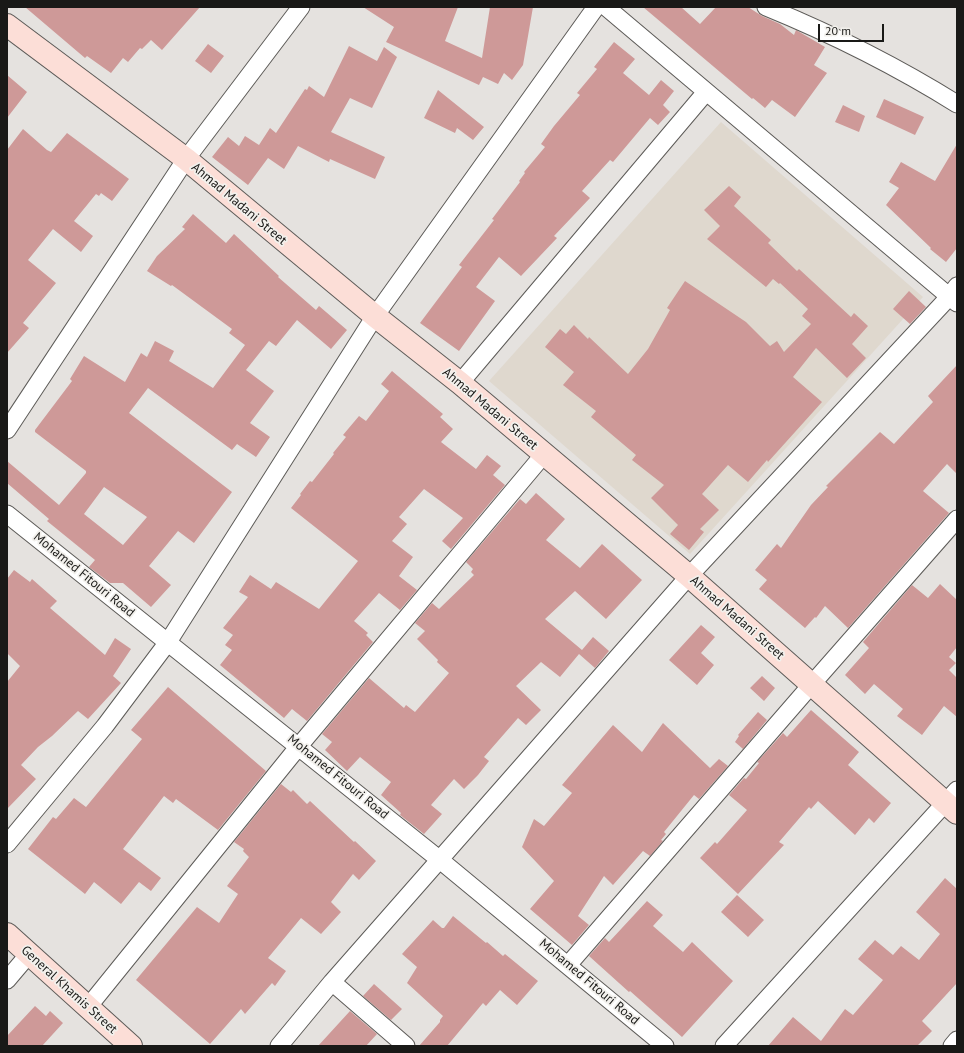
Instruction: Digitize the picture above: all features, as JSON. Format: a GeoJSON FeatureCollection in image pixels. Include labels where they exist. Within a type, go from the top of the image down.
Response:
{"type":"FeatureCollection","features":[{"type":"Feature","properties":{"kind":"street"},"geometry":{"type":"LineString","coordinates":[[7,430],[186,159],[301,7]]}},
{"type":"Feature","properties":{"kind":"street"},"geometry":{"type":"LineString","coordinates":[[7,844],[105,726],[168,642],[375,316],[596,7]]}},
{"type":"Feature","properties":{"kind":"street"},"geometry":{"type":"LineString","coordinates":[[279,1046],[332,982],[689,576],[954,295],[706,92],[606,7]]}},
{"type":"Feature","properties":{"kind":"street"},"geometry":{"type":"LineString","coordinates":[[766,7],[806,23],[852,45],[917,79],[957,104]]}},
{"type":"Feature","properties":{"kind":"street","name":"Ahmad Madani Street"},"geometry":{"type":"LineString","coordinates":[[7,25],[186,159],[375,316],[460,383],[689,576],[812,684],[953,802]]}},
{"type":"Feature","properties":{"kind":"street"},"geometry":{"type":"LineString","coordinates":[[460,383],[706,92]]}},
{"type":"Feature","properties":{"kind":"street"},"geometry":{"type":"LineString","coordinates":[[88,1007],[299,746],[545,454]]}},
{"type":"Feature","properties":{"kind":"street","name":"Mohamed Fitouri Road"},"geometry":{"type":"LineString","coordinates":[[7,514],[299,746],[440,860],[665,1046]]}},
{"type":"Feature","properties":{"kind":"street"},"geometry":{"type":"LineString","coordinates":[[568,965],[957,519]]}},
{"type":"Feature","properties":{"kind":"street"},"geometry":{"type":"LineString","coordinates":[[724,1046],[953,802]]}},
{"type":"Feature","properties":{"kind":"street","name":"General Khamis Street"},"geometry":{"type":"LineString","coordinates":[[7,934],[131,1046]]}},
{"type":"Feature","properties":{"kind":"street"},"geometry":{"type":"LineString","coordinates":[[7,980],[29,954]]}},
{"type":"Feature","properties":{"kind":"street"},"geometry":{"type":"LineString","coordinates":[[332,982],[406,1046]]}},
{"type":"Feature","properties":{"kind":"street"},"geometry":{"type":"LineString","coordinates":[[952,1046],[957,1040]]}},
{"type":"Feature","properties":{"kind":"shaded area"},"geometry":{"type":"Polygon","coordinates":[[[721,122],[923,297],[690,554],[489,381],[721,122]]]}},
{"type":"Feature","properties":{"kind":"building"},"geometry":{"type":"Polygon","coordinates":[[[25,7],[200,7],[162,50],[151,40],[142,49],[140,48],[128,62],[123,58],[111,73],[87,56],[85,58],[25,7]]]}},
{"type":"Feature","properties":{"kind":"building"},"geometry":{"type":"Polygon","coordinates":[[[363,7],[458,7],[445,41],[482,58],[490,7],[533,7],[523,65],[512,80],[504,73],[498,84],[483,77],[479,85],[386,42],[394,27],[363,7]]]}},
{"type":"Feature","properties":{"kind":"building"},"geometry":{"type":"Polygon","coordinates":[[[643,7],[681,7],[700,24],[716,7],[748,7],[762,16],[780,24],[794,35],[796,30],[825,47],[814,65],[827,73],[795,117],[772,100],[765,108],[753,98],[752,99],[643,7]]]}},
{"type":"Feature","properties":{"kind":"building"},"geometry":{"type":"Polygon","coordinates":[[[614,42],[635,59],[623,73],[649,95],[661,80],[674,91],[663,105],[670,112],[658,125],[650,118],[613,162],[610,160],[582,191],[590,198],[554,236],[557,238],[521,276],[499,257],[476,287],[495,301],[459,351],[420,323],[462,267],[459,265],[494,220],[492,219],[520,182],[519,181],[525,173],[524,172],[545,147],[541,144],[580,95],[577,93],[597,69],[594,67],[614,42]]]}},
{"type":"Feature","properties":{"kind":"building"},"geometry":{"type":"Polygon","coordinates":[[[208,44],[224,56],[211,73],[195,61],[208,44]]]}},
{"type":"Feature","properties":{"kind":"building"},"geometry":{"type":"Polygon","coordinates":[[[349,46],[377,61],[384,47],[397,57],[372,108],[350,98],[331,132],[385,157],[375,179],[330,159],[329,162],[298,146],[284,169],[268,158],[248,185],[212,157],[228,137],[239,146],[245,136],[259,145],[270,128],[276,133],[305,89],[307,90],[309,86],[324,97],[349,46]]]}},
{"type":"Feature","properties":{"kind":"building"},"geometry":{"type":"Polygon","coordinates":[[[7,75],[27,92],[7,118],[7,75]]]}},
{"type":"Feature","properties":{"kind":"building"},"geometry":{"type":"Polygon","coordinates":[[[438,90],[484,127],[473,140],[457,128],[455,133],[424,118],[438,90]]]}},
{"type":"Feature","properties":{"kind":"building"},"geometry":{"type":"Polygon","coordinates":[[[884,99],[924,117],[915,135],[876,117],[884,99]]]}},
{"type":"Feature","properties":{"kind":"building"},"geometry":{"type":"Polygon","coordinates":[[[843,105],[865,116],[859,132],[835,122],[843,105]]]}},
{"type":"Feature","properties":{"kind":"building"},"geometry":{"type":"Polygon","coordinates":[[[23,129],[51,152],[67,133],[129,179],[112,201],[101,193],[99,196],[96,194],[74,221],[93,236],[81,252],[53,229],[28,260],[56,283],[23,323],[29,328],[7,353],[7,150],[23,129]]]}},
{"type":"Feature","properties":{"kind":"building"},"geometry":{"type":"Polygon","coordinates":[[[957,144],[957,248],[946,262],[930,249],[931,248],[886,205],[899,188],[889,182],[901,162],[935,181],[957,144]]]}},
{"type":"Feature","properties":{"kind":"building"},"geometry":{"type":"Polygon","coordinates":[[[729,186],[741,197],[734,206],[771,240],[768,243],[797,271],[799,269],[851,317],[854,313],[868,326],[852,344],[866,358],[847,378],[816,348],[793,377],[822,402],[748,482],[728,465],[702,494],[719,510],[700,529],[704,532],[689,550],[670,534],[678,525],[651,498],[664,485],[632,460],[636,455],[591,417],[596,411],[563,385],[574,372],[545,347],[560,329],[566,334],[574,325],[628,374],[648,349],[670,310],[667,308],[685,281],[746,322],[770,346],[777,341],[784,352],[811,324],[802,316],[808,309],[780,283],[779,284],[773,279],[766,287],[707,239],[720,226],[704,210],[729,186]]]}},
{"type":"Feature","properties":{"kind":"building"},"geometry":{"type":"Polygon","coordinates":[[[193,214],[226,243],[234,234],[279,276],[278,277],[316,310],[319,306],[347,330],[331,349],[297,320],[276,346],[269,341],[246,370],[274,391],[250,423],[270,437],[256,457],[237,444],[232,450],[148,388],[129,413],[232,492],[194,543],[178,531],[149,566],[171,585],[151,607],[123,583],[110,583],[89,567],[95,560],[47,521],[49,519],[7,483],[7,461],[59,505],[86,473],[86,471],[35,432],[72,381],[70,379],[84,356],[125,382],[141,353],[147,357],[155,341],[174,351],[169,361],[213,388],[245,345],[229,333],[232,329],[172,285],[171,286],[147,271],[157,256],[185,229],[182,227],[193,214]],[[104,487],[84,514],[123,545],[147,517],[104,487]]]}},
{"type":"Feature","properties":{"kind":"building"},"geometry":{"type":"Polygon","coordinates":[[[909,291],[926,307],[910,324],[893,309],[909,291]]]}},
{"type":"Feature","properties":{"kind":"building"},"geometry":{"type":"Polygon","coordinates":[[[957,365],[957,474],[947,464],[923,491],[949,513],[848,628],[825,606],[816,618],[815,617],[805,628],[759,589],[767,580],[755,570],[777,544],[781,548],[811,505],[828,487],[826,486],[880,432],[894,444],[933,402],[928,396],[957,365]]]}},
{"type":"Feature","properties":{"kind":"building"},"geometry":{"type":"Polygon","coordinates":[[[392,371],[443,414],[440,417],[453,429],[441,442],[476,469],[487,455],[501,466],[493,475],[505,485],[451,549],[442,541],[463,518],[424,489],[399,517],[407,524],[392,541],[413,557],[399,576],[417,590],[400,610],[379,593],[354,621],[368,633],[366,635],[373,642],[307,721],[292,709],[284,718],[220,665],[232,650],[225,645],[233,635],[223,628],[248,597],[239,592],[250,575],[271,589],[276,582],[319,609],[358,561],[291,508],[310,481],[312,482],[334,454],[333,453],[346,437],[343,435],[359,416],[366,421],[389,391],[381,384],[392,371]]]}},
{"type":"Feature","properties":{"kind":"building"},"geometry":{"type":"Polygon","coordinates":[[[536,493],[565,519],[546,540],[580,568],[602,544],[642,580],[606,619],[575,591],[545,619],[582,650],[593,637],[609,651],[595,668],[579,654],[560,677],[541,662],[516,686],[541,710],[526,725],[518,718],[484,757],[489,761],[464,789],[454,779],[431,805],[442,814],[424,834],[400,815],[401,813],[381,795],[391,782],[360,757],[347,771],[325,750],[332,742],[322,734],[369,678],[404,708],[406,705],[415,712],[449,673],[417,639],[425,631],[415,623],[432,603],[439,609],[474,575],[471,572],[473,569],[466,562],[520,499],[526,504],[536,493]]]}},
{"type":"Feature","properties":{"kind":"building"},"geometry":{"type":"Polygon","coordinates":[[[14,570],[30,582],[32,579],[57,601],[50,608],[105,655],[115,638],[131,649],[113,676],[121,683],[88,719],[78,711],[38,747],[21,765],[36,779],[7,809],[7,682],[20,666],[7,653],[7,579],[14,570]]]}},
{"type":"Feature","properties":{"kind":"building"},"geometry":{"type":"Polygon","coordinates":[[[940,584],[957,600],[957,647],[949,657],[956,663],[949,670],[957,678],[957,717],[944,706],[922,735],[897,716],[903,709],[874,684],[865,694],[845,675],[869,648],[863,642],[912,585],[928,598],[940,584]]]}},
{"type":"Feature","properties":{"kind":"building"},"geometry":{"type":"Polygon","coordinates":[[[701,625],[715,637],[701,653],[714,665],[697,685],[669,660],[701,625]]]}},
{"type":"Feature","properties":{"kind":"building"},"geometry":{"type":"Polygon","coordinates":[[[762,676],[775,688],[764,701],[750,688],[762,676]]]}},
{"type":"Feature","properties":{"kind":"building"},"geometry":{"type":"Polygon","coordinates":[[[168,687],[266,771],[218,830],[176,799],[173,803],[164,796],[123,849],[161,878],[151,891],[139,882],[121,904],[94,882],[85,894],[28,849],[53,817],[56,819],[74,798],[86,807],[142,739],[131,730],[168,687]]]}},
{"type":"Feature","properties":{"kind":"building"},"geometry":{"type":"Polygon","coordinates":[[[811,710],[859,752],[848,765],[891,803],[874,823],[869,818],[855,835],[818,801],[811,809],[809,807],[779,842],[784,845],[738,894],[700,858],[715,842],[717,844],[747,810],[729,795],[744,778],[746,779],[759,763],[757,762],[783,733],[787,737],[811,710]]]}},
{"type":"Feature","properties":{"kind":"building"},"geometry":{"type":"Polygon","coordinates":[[[758,712],[767,720],[743,749],[735,742],[739,736],[738,735],[758,712]]]}},
{"type":"Feature","properties":{"kind":"building"},"geometry":{"type":"Polygon","coordinates":[[[663,723],[710,768],[719,759],[728,766],[699,799],[694,795],[664,832],[666,834],[661,840],[663,841],[650,856],[643,851],[613,885],[604,876],[578,916],[589,925],[572,945],[530,909],[554,881],[522,847],[534,819],[544,826],[572,793],[562,785],[613,725],[642,752],[663,723]]]}},
{"type":"Feature","properties":{"kind":"building"},"geometry":{"type":"Polygon","coordinates":[[[281,784],[291,792],[293,790],[307,804],[310,801],[376,861],[359,880],[353,874],[331,902],[341,912],[321,934],[301,918],[268,958],[286,971],[275,986],[272,983],[245,1014],[241,1009],[210,1044],[136,980],[197,907],[219,923],[238,894],[227,886],[249,857],[243,851],[244,849],[234,842],[281,784]]]}},
{"type":"Feature","properties":{"kind":"building"},"geometry":{"type":"Polygon","coordinates":[[[945,878],[957,889],[957,983],[922,1021],[932,1031],[917,1046],[768,1046],[793,1017],[821,1041],[845,1009],[853,1015],[883,980],[858,959],[875,940],[893,955],[901,946],[919,960],[940,934],[916,912],[945,878]]]}},
{"type":"Feature","properties":{"kind":"building"},"geometry":{"type":"Polygon","coordinates":[[[737,895],[764,920],[748,937],[721,912],[737,895]]]}},
{"type":"Feature","properties":{"kind":"building"},"geometry":{"type":"Polygon","coordinates":[[[647,901],[663,915],[653,926],[683,952],[692,942],[733,981],[682,1037],[589,956],[605,938],[609,942],[647,901]]]}},
{"type":"Feature","properties":{"kind":"building"},"geometry":{"type":"Polygon","coordinates":[[[453,916],[503,956],[505,954],[538,981],[517,1005],[500,990],[486,1006],[483,1003],[447,1046],[419,1046],[440,1022],[443,1016],[407,983],[417,967],[402,954],[433,920],[444,928],[453,916]]]}},
{"type":"Feature","properties":{"kind":"building"},"geometry":{"type":"Polygon","coordinates":[[[374,984],[402,1009],[391,1020],[363,996],[374,984]]]}},
{"type":"Feature","properties":{"kind":"building"},"geometry":{"type":"Polygon","coordinates":[[[35,1006],[46,1016],[50,1011],[63,1023],[42,1046],[7,1046],[7,1036],[35,1006]]]}},
{"type":"Feature","properties":{"kind":"building"},"geometry":{"type":"Polygon","coordinates":[[[350,1011],[377,1034],[366,1046],[318,1046],[350,1011]]]}}]}
